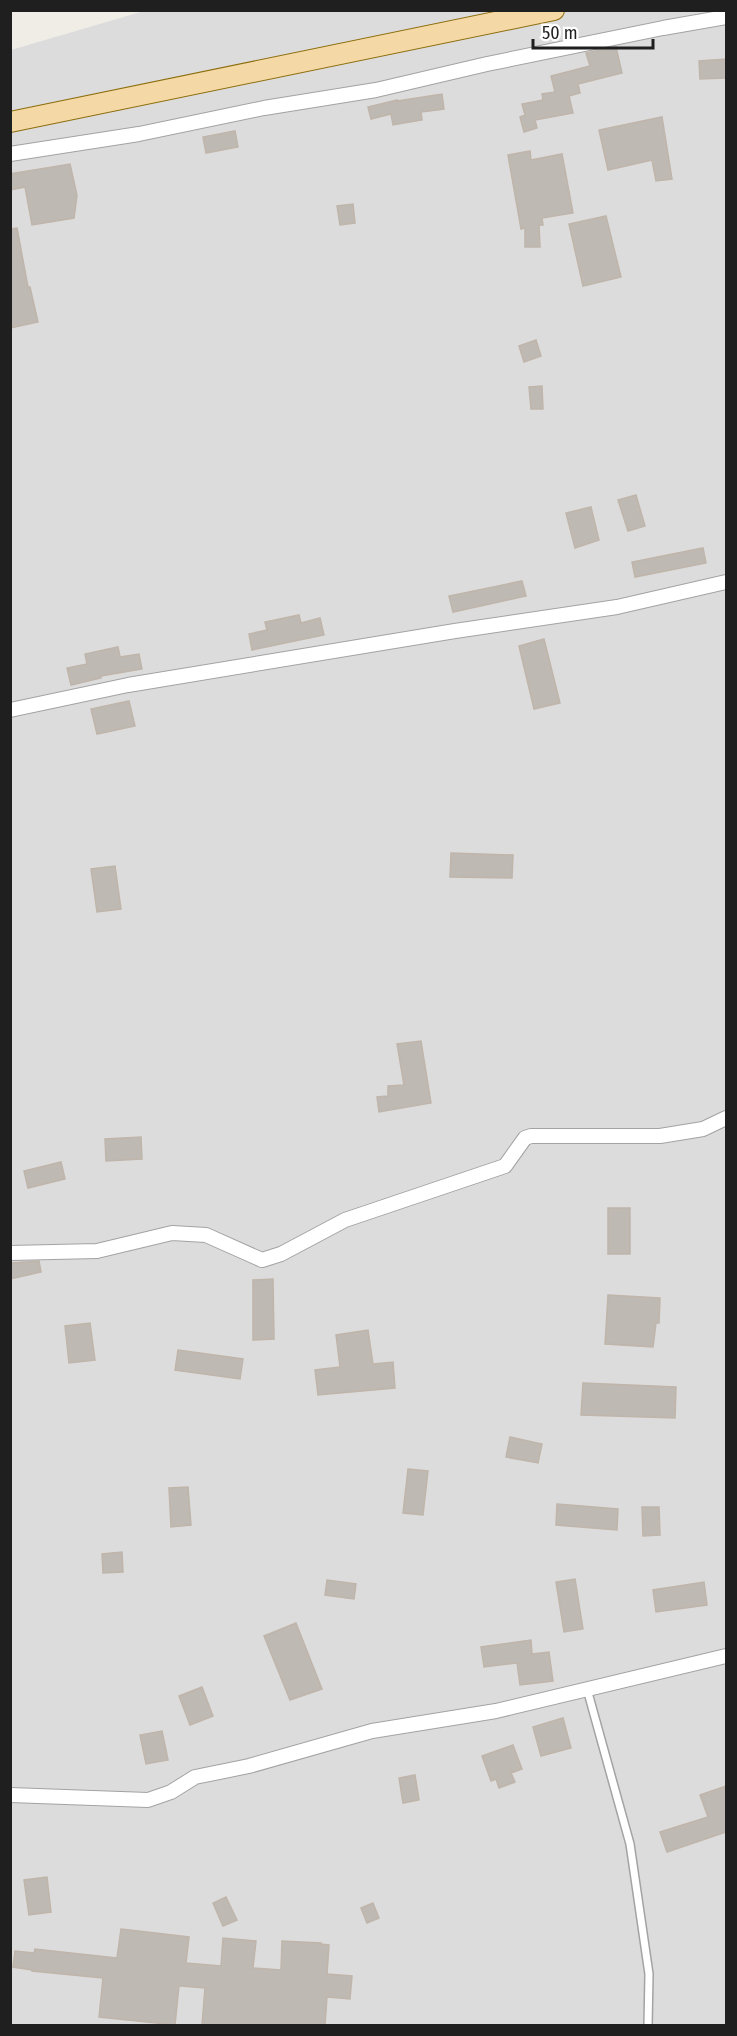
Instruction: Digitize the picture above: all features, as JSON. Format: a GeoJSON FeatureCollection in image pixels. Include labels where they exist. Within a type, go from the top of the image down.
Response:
{"type":"FeatureCollection","features":[{"type":"Feature","properties":{"kind":"main road"},"geometry":{"type":"LineString","coordinates":[[10,122],[554,10]]}},
{"type":"Feature","properties":{"kind":"street"},"geometry":{"type":"LineString","coordinates":[[10,154],[138,134],[264,108],[376,90],[511,59],[726,17]]}},
{"type":"Feature","properties":{"kind":"street"},"geometry":{"type":"LineString","coordinates":[[10,710],[128,685],[454,631],[617,607],[726,582]]}},
{"type":"Feature","properties":{"kind":"street"},"geometry":{"type":"LineString","coordinates":[[10,1252],[97,1251],[135,1240],[172,1233],[206,1235],[262,1260],[281,1254],[345,1220],[505,1166],[525,1138],[531,1136],[660,1136],[703,1129],[726,1118]]}},
{"type":"Feature","properties":{"kind":"street"},"geometry":{"type":"LineString","coordinates":[[10,1795],[148,1800],[171,1792],[195,1777],[249,1766],[372,1731],[496,1711],[726,1656]]}},
{"type":"Feature","properties":{"kind":"lane"},"geometry":{"type":"LineString","coordinates":[[587,1689],[630,1844],[649,1974],[648,2025]]}},
{"type":"Feature","properties":{"kind":"shaded area"},"geometry":{"type":"Polygon","coordinates":[[[144,11],[726,11],[726,2025],[11,2026],[11,50],[144,11]]]}},
{"type":"Feature","properties":{"kind":"building"},"geometry":{"type":"Polygon","coordinates":[[[616,47],[622,73],[578,84],[580,93],[569,96],[573,113],[535,120],[537,128],[524,132],[520,117],[525,115],[522,104],[543,100],[542,94],[555,92],[551,76],[590,66],[586,53],[616,47]]]}},
{"type":"Feature","properties":{"kind":"building"},"geometry":{"type":"Polygon","coordinates":[[[726,59],[726,78],[700,79],[699,61],[726,59]]]}},
{"type":"Feature","properties":{"kind":"building"},"geometry":{"type":"Polygon","coordinates":[[[442,94],[444,109],[421,112],[422,120],[393,125],[391,114],[371,119],[368,107],[397,100],[442,94]]]}},
{"type":"Feature","properties":{"kind":"building"},"geometry":{"type":"Polygon","coordinates":[[[662,117],[672,179],[656,181],[652,160],[608,170],[599,130],[662,117]]]}},
{"type":"Feature","properties":{"kind":"building"},"geometry":{"type":"Polygon","coordinates":[[[235,131],[238,147],[206,153],[203,137],[235,131]]]}},
{"type":"Feature","properties":{"kind":"building"},"geometry":{"type":"Polygon","coordinates":[[[530,151],[531,160],[562,154],[573,213],[542,218],[543,225],[539,225],[540,247],[525,247],[525,228],[521,229],[508,155],[530,151]]]}},
{"type":"Feature","properties":{"kind":"building"},"geometry":{"type":"Polygon","coordinates":[[[70,164],[77,195],[74,218],[32,225],[25,187],[10,190],[10,174],[70,164]]]}},
{"type":"Feature","properties":{"kind":"building"},"geometry":{"type":"Polygon","coordinates":[[[353,204],[355,223],[340,225],[337,206],[353,204]]]}},
{"type":"Feature","properties":{"kind":"building"},"geometry":{"type":"Polygon","coordinates":[[[606,216],[621,277],[583,286],[569,224],[606,216]]]}},
{"type":"Feature","properties":{"kind":"building"},"geometry":{"type":"Polygon","coordinates":[[[17,228],[28,287],[30,287],[38,322],[10,328],[10,229],[17,228]]]}},
{"type":"Feature","properties":{"kind":"building"},"geometry":{"type":"Polygon","coordinates":[[[536,340],[541,356],[524,362],[519,346],[536,340]]]}},
{"type":"Feature","properties":{"kind":"building"},"geometry":{"type":"Polygon","coordinates":[[[542,386],[543,409],[531,409],[529,387],[542,386]]]}},
{"type":"Feature","properties":{"kind":"building"},"geometry":{"type":"Polygon","coordinates":[[[636,495],[645,526],[628,531],[618,500],[636,495]]]}},
{"type":"Feature","properties":{"kind":"building"},"geometry":{"type":"Polygon","coordinates":[[[591,507],[599,540],[575,548],[566,513],[591,507]]]}},
{"type":"Feature","properties":{"kind":"building"},"geometry":{"type":"Polygon","coordinates":[[[703,548],[706,563],[635,577],[632,562],[703,548]]]}},
{"type":"Feature","properties":{"kind":"building"},"geometry":{"type":"Polygon","coordinates":[[[522,581],[526,596],[453,612],[449,596],[522,581]]]}},
{"type":"Feature","properties":{"kind":"building"},"geometry":{"type":"Polygon","coordinates":[[[299,615],[301,623],[320,618],[324,635],[252,650],[249,634],[267,630],[265,622],[299,615]]]}},
{"type":"Feature","properties":{"kind":"building"},"geometry":{"type":"Polygon","coordinates":[[[544,639],[560,703],[534,709],[519,646],[544,639]]]}},
{"type":"Feature","properties":{"kind":"building"},"geometry":{"type":"Polygon","coordinates":[[[118,647],[120,657],[139,654],[142,669],[101,676],[101,678],[71,685],[67,668],[87,664],[85,654],[118,647]]]}},
{"type":"Feature","properties":{"kind":"building"},"geometry":{"type":"Polygon","coordinates":[[[129,701],[135,726],[97,734],[91,709],[129,701]]]}},
{"type":"Feature","properties":{"kind":"building"},"geometry":{"type":"Polygon","coordinates":[[[451,853],[513,855],[512,878],[450,877],[451,853]]]}},
{"type":"Feature","properties":{"kind":"building"},"geometry":{"type":"Polygon","coordinates":[[[115,866],[121,909],[97,912],[91,869],[115,866]]]}},
{"type":"Feature","properties":{"kind":"building"},"geometry":{"type":"Polygon","coordinates":[[[421,1041],[431,1103],[379,1112],[377,1097],[388,1096],[388,1086],[404,1085],[397,1044],[421,1041]]]}},
{"type":"Feature","properties":{"kind":"building"},"geometry":{"type":"Polygon","coordinates":[[[141,1137],[142,1159],[106,1161],[105,1139],[141,1137]]]}},
{"type":"Feature","properties":{"kind":"building"},"geometry":{"type":"Polygon","coordinates":[[[61,1162],[65,1179],[28,1188],[24,1171],[61,1162]]]}},
{"type":"Feature","properties":{"kind":"building"},"geometry":{"type":"Polygon","coordinates":[[[608,1208],[630,1208],[630,1254],[608,1254],[608,1208]]]}},
{"type":"Feature","properties":{"kind":"building"},"geometry":{"type":"Polygon","coordinates":[[[39,1261],[41,1272],[10,1279],[10,1263],[39,1261]]]}},
{"type":"Feature","properties":{"kind":"building"},"geometry":{"type":"Polygon","coordinates":[[[273,1279],[274,1339],[253,1340],[253,1280],[273,1279]]]}},
{"type":"Feature","properties":{"kind":"building"},"geometry":{"type":"Polygon","coordinates":[[[608,1295],[660,1298],[659,1323],[656,1323],[653,1347],[605,1344],[608,1295]]]}},
{"type":"Feature","properties":{"kind":"building"},"geometry":{"type":"Polygon","coordinates":[[[90,1323],[95,1360],[69,1363],[65,1326],[90,1323]]]}},
{"type":"Feature","properties":{"kind":"building"},"geometry":{"type":"Polygon","coordinates":[[[368,1330],[373,1364],[393,1362],[395,1388],[318,1395],[315,1370],[340,1367],[336,1335],[368,1330]]]}},
{"type":"Feature","properties":{"kind":"building"},"geometry":{"type":"Polygon","coordinates":[[[178,1350],[243,1359],[240,1379],[175,1370],[178,1350]]]}},
{"type":"Feature","properties":{"kind":"building"},"geometry":{"type":"Polygon","coordinates":[[[583,1383],[676,1387],[675,1418],[581,1415],[583,1383]]]}},
{"type":"Feature","properties":{"kind":"building"},"geometry":{"type":"Polygon","coordinates":[[[510,1437],[542,1444],[538,1463],[506,1457],[510,1437]]]}},
{"type":"Feature","properties":{"kind":"building"},"geometry":{"type":"Polygon","coordinates":[[[408,1469],[428,1471],[423,1515],[403,1513],[408,1469]]]}},
{"type":"Feature","properties":{"kind":"building"},"geometry":{"type":"Polygon","coordinates":[[[188,1487],[191,1525],[171,1527],[169,1488],[188,1487]]]}},
{"type":"Feature","properties":{"kind":"building"},"geometry":{"type":"Polygon","coordinates":[[[557,1504],[618,1509],[617,1530],[556,1525],[557,1504]]]}},
{"type":"Feature","properties":{"kind":"building"},"geometry":{"type":"Polygon","coordinates":[[[642,1507],[659,1507],[660,1535],[643,1536],[642,1507]]]}},
{"type":"Feature","properties":{"kind":"building"},"geometry":{"type":"Polygon","coordinates":[[[122,1552],[123,1572],[103,1573],[102,1554],[122,1552]]]}},
{"type":"Feature","properties":{"kind":"building"},"geometry":{"type":"Polygon","coordinates":[[[575,1579],[583,1629],[564,1632],[556,1582],[575,1579]]]}},
{"type":"Feature","properties":{"kind":"building"},"geometry":{"type":"Polygon","coordinates":[[[327,1580],[356,1584],[354,1599],[325,1595],[327,1580]]]}},
{"type":"Feature","properties":{"kind":"building"},"geometry":{"type":"Polygon","coordinates":[[[704,1582],[707,1605],[656,1612],[653,1590],[704,1582]]]}},
{"type":"Feature","properties":{"kind":"building"},"geometry":{"type":"Polygon","coordinates":[[[296,1623],[322,1689],[290,1700],[264,1636],[296,1623]]]}},
{"type":"Feature","properties":{"kind":"building"},"geometry":{"type":"Polygon","coordinates":[[[531,1640],[532,1654],[549,1652],[553,1681],[520,1685],[517,1663],[484,1667],[481,1647],[531,1640]]]}},
{"type":"Feature","properties":{"kind":"building"},"geometry":{"type":"Polygon","coordinates":[[[202,1687],[213,1716],[190,1725],[179,1696],[202,1687]]]}},
{"type":"Feature","properties":{"kind":"building"},"geometry":{"type":"Polygon","coordinates":[[[563,1718],[571,1748],[541,1756],[533,1727],[563,1718]]]}},
{"type":"Feature","properties":{"kind":"building"},"geometry":{"type":"Polygon","coordinates":[[[162,1731],[168,1760],[146,1764],[140,1735],[162,1731]]]}},
{"type":"Feature","properties":{"kind":"building"},"geometry":{"type":"Polygon","coordinates":[[[513,1745],[522,1769],[511,1773],[515,1782],[499,1788],[496,1779],[491,1781],[482,1756],[513,1745]]]}},
{"type":"Feature","properties":{"kind":"building"},"geometry":{"type":"Polygon","coordinates":[[[415,1775],[419,1800],[403,1803],[399,1778],[415,1775]]]}},
{"type":"Feature","properties":{"kind":"building"},"geometry":{"type":"Polygon","coordinates":[[[726,1786],[726,1832],[667,1852],[660,1832],[708,1817],[700,1795],[726,1786]]]}},
{"type":"Feature","properties":{"kind":"building"},"geometry":{"type":"Polygon","coordinates":[[[47,1877],[51,1912],[29,1915],[24,1880],[47,1877]]]}},
{"type":"Feature","properties":{"kind":"building"},"geometry":{"type":"Polygon","coordinates":[[[226,1897],[237,1920],[223,1926],[213,1903],[226,1897]]]}},
{"type":"Feature","properties":{"kind":"building"},"geometry":{"type":"Polygon","coordinates":[[[373,1903],[379,1918],[367,1923],[361,1908],[373,1903]]]}},
{"type":"Feature","properties":{"kind":"building"},"geometry":{"type":"Polygon","coordinates":[[[121,1929],[189,1937],[186,1963],[221,1966],[223,1938],[256,1941],[253,1968],[281,1970],[282,1941],[329,1945],[327,1974],[352,1976],[350,1999],[327,1997],[325,2025],[202,2025],[205,1988],[179,1986],[175,2025],[99,2017],[103,1978],[13,1967],[15,1951],[34,1953],[35,1949],[117,1958],[121,1929]]]}}]}
